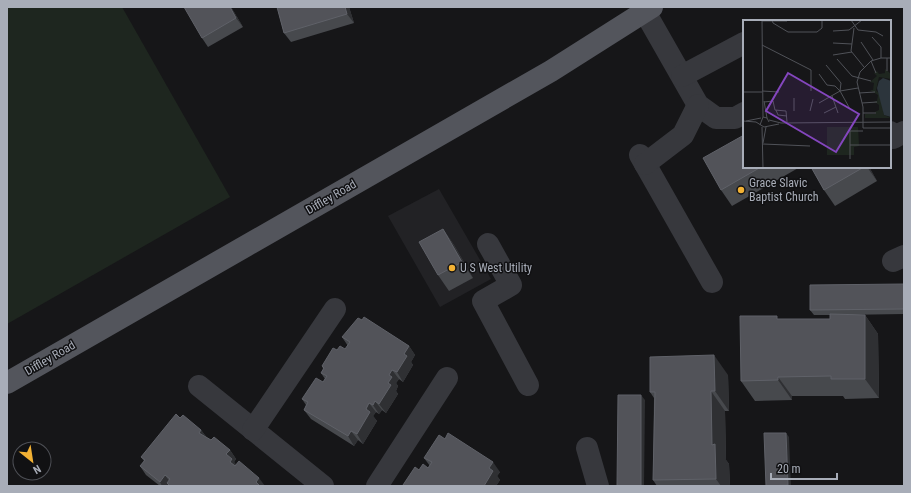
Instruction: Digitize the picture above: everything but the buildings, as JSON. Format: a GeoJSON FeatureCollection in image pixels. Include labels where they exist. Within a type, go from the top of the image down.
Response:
{"type":"FeatureCollection","features":[{"type":"Feature","properties":{"kind":"main road","name":"Diffley Road"},"geometry":{"type":"LineString","coordinates":[[7,382],[545,75],[648,9]]}},
{"type":"Feature","properties":{"kind":"lane"},"geometry":{"type":"LineString","coordinates":[[648,9],[698,105],[716,118],[735,118],[743,114]]}},
{"type":"Feature","properties":{"kind":"lane"},"geometry":{"type":"LineString","coordinates":[[682,76],[743,44]]}},
{"type":"Feature","properties":{"kind":"lane"},"geometry":{"type":"LineString","coordinates":[[698,105],[684,135],[643,160],[712,282]]}},
{"type":"Feature","properties":{"kind":"lane"},"geometry":{"type":"LineString","coordinates":[[891,134],[893,138],[904,132]]}},
{"type":"Feature","properties":{"kind":"lane"},"geometry":{"type":"LineString","coordinates":[[488,244],[511,285],[483,301],[528,385]]}},
{"type":"Feature","properties":{"kind":"lane"},"geometry":{"type":"LineString","coordinates":[[253,430],[335,309]]}},
{"type":"Feature","properties":{"kind":"lane"},"geometry":{"type":"LineString","coordinates":[[377,486],[447,378]]}},
{"type":"Feature","properties":{"kind":"lane"},"geometry":{"type":"LineString","coordinates":[[199,386],[323,486]]}},
{"type":"Feature","properties":{"kind":"lane"},"geometry":{"type":"LineString","coordinates":[[587,448],[598,486]]}},
{"type":"Feature","properties":{"kind":"shaded area"},"geometry":{"type":"Polygon","coordinates":[[[7,7],[122,7],[230,197],[7,324],[7,7]]]}},
{"type":"Feature","properties":{"kind":"shaded area"},"geometry":{"type":"Polygon","coordinates":[[[439,189],[491,279],[440,307],[388,216],[439,189]]]}},
{"type":"Feature","properties":{"kind":"place","name":"Grace Slavic Baptist Church"},"geometry":{"type":"Point","coordinates":[741,190]}},
{"type":"Feature","properties":{"kind":"place","name":"U S West Utility"},"geometry":{"type":"Point","coordinates":[452,268]}}]}
